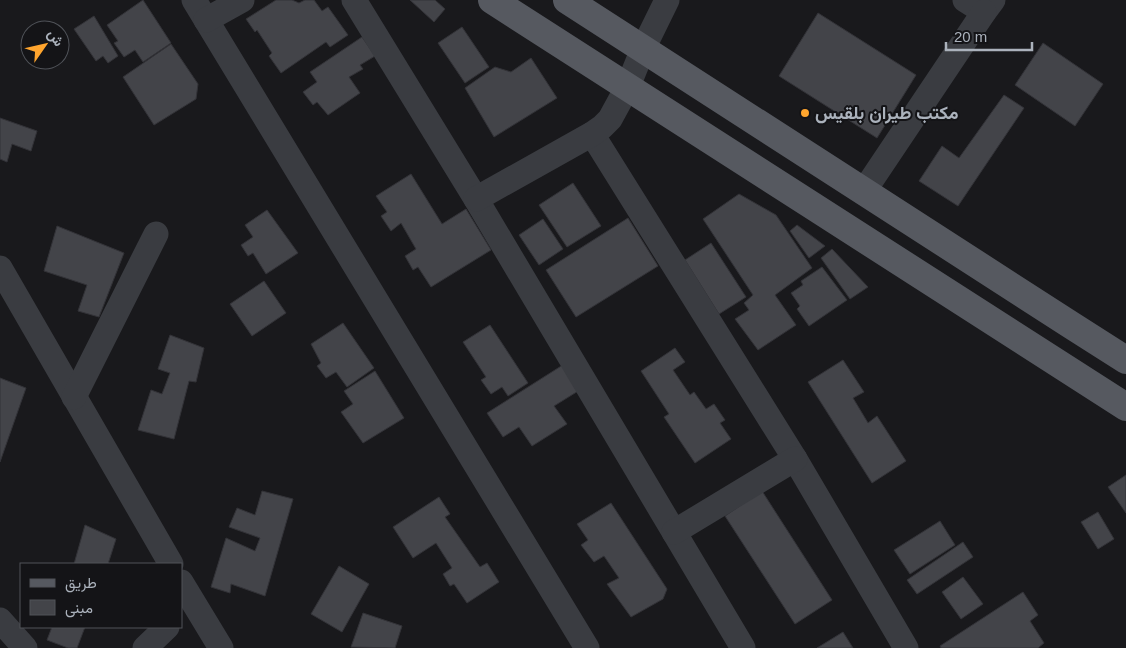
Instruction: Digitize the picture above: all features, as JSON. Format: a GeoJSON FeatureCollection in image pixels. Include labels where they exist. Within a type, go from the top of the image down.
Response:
{"type":"FeatureCollection","features":[{"type":"Feature","properties":{"kind":"main road"},"geometry":{"type":"LineString","coordinates":[[492,0],[1126,407]]}},
{"type":"Feature","properties":{"kind":"main road"},"geometry":{"type":"LineString","coordinates":[[567,0],[1126,360]]}},
{"type":"Feature","properties":{"kind":"street"},"geometry":{"type":"LineString","coordinates":[[242,0],[200,10],[587,648]]}},
{"type":"Feature","properties":{"kind":"street"},"geometry":{"type":"LineString","coordinates":[[354,0],[476,199],[674,532],[732,644]]}},
{"type":"Feature","properties":{"kind":"street"},"geometry":{"type":"LineString","coordinates":[[476,199],[602,128],[610,119],[628,86],[643,49],[667,0]]}},
{"type":"Feature","properties":{"kind":"street"},"geometry":{"type":"LineString","coordinates":[[864,191],[981,4]]}},
{"type":"Feature","properties":{"kind":"street"},"geometry":{"type":"LineString","coordinates":[[592,134],[795,459],[906,648]]}},
{"type":"Feature","properties":{"kind":"street"},"geometry":{"type":"LineString","coordinates":[[74,397],[156,234]]}},
{"type":"Feature","properties":{"kind":"street"},"geometry":{"type":"LineString","coordinates":[[0,268],[170,563]]}},
{"type":"Feature","properties":{"kind":"street"},"geometry":{"type":"LineString","coordinates":[[674,532],[795,459]]}},
{"type":"Feature","properties":{"kind":"street"},"geometry":{"type":"LineString","coordinates":[[185,598],[221,648]]}},
{"type":"Feature","properties":{"kind":"street"},"geometry":{"type":"LineString","coordinates":[[0,620],[25,648]]}},
{"type":"Feature","properties":{"kind":"street"},"geometry":{"type":"LineString","coordinates":[[145,648],[166,628]]}},
{"type":"Feature","properties":{"kind":"building"},"geometry":{"type":"Polygon","coordinates":[[[143,0],[171,43],[143,62],[135,50],[124,57],[114,43],[118,41],[107,25],[143,0]]]}},
{"type":"Feature","properties":{"kind":"building"},"geometry":{"type":"Polygon","coordinates":[[[276,0],[292,0],[299,3],[305,0],[314,0],[322,11],[328,7],[348,35],[330,47],[326,42],[281,73],[269,56],[272,53],[257,30],[255,32],[246,19],[276,0]]]}},
{"type":"Feature","properties":{"kind":"building"},"geometry":{"type":"Polygon","coordinates":[[[410,0],[435,0],[445,9],[434,22],[410,0]]]}},
{"type":"Feature","properties":{"kind":"building"},"geometry":{"type":"Polygon","coordinates":[[[818,13],[916,75],[877,138],[779,76],[818,13]]]}},
{"type":"Feature","properties":{"kind":"building"},"geometry":{"type":"Polygon","coordinates":[[[94,16],[118,56],[108,63],[103,56],[96,61],[74,29],[94,16]]]}},
{"type":"Feature","properties":{"kind":"building"},"geometry":{"type":"Polygon","coordinates":[[[462,27],[489,67],[465,83],[438,43],[462,27]]]}},
{"type":"Feature","properties":{"kind":"building"},"geometry":{"type":"Polygon","coordinates":[[[362,37],[375,56],[360,65],[363,69],[349,77],[360,93],[328,115],[317,102],[313,105],[303,92],[317,82],[310,72],[362,37]]]}},
{"type":"Feature","properties":{"kind":"building"},"geometry":{"type":"Polygon","coordinates":[[[1043,43],[1103,84],[1075,126],[1015,85],[1043,43]]]}},
{"type":"Feature","properties":{"kind":"building"},"geometry":{"type":"Polygon","coordinates":[[[171,44],[198,84],[196,99],[154,125],[123,77],[171,44]]]}},
{"type":"Feature","properties":{"kind":"building"},"geometry":{"type":"Polygon","coordinates":[[[531,58],[557,98],[494,137],[465,88],[495,67],[511,72],[531,58]]]}},
{"type":"Feature","properties":{"kind":"building"},"geometry":{"type":"Polygon","coordinates":[[[1004,95],[1024,108],[958,206],[919,181],[942,146],[959,158],[1004,95]]]}},
{"type":"Feature","properties":{"kind":"building"},"geometry":{"type":"Polygon","coordinates":[[[0,118],[37,131],[31,151],[12,144],[7,162],[0,159],[0,118]]]}},
{"type":"Feature","properties":{"kind":"building"},"geometry":{"type":"Polygon","coordinates":[[[411,174],[442,224],[466,209],[491,250],[431,287],[418,267],[413,270],[405,256],[416,249],[401,223],[391,231],[381,216],[387,212],[376,196],[411,174]]]}},
{"type":"Feature","properties":{"kind":"building"},"geometry":{"type":"Polygon","coordinates":[[[573,183],[601,226],[567,247],[539,205],[573,183]]]}},
{"type":"Feature","properties":{"kind":"building"},"geometry":{"type":"Polygon","coordinates":[[[739,194],[776,215],[812,268],[775,295],[796,325],[758,350],[735,319],[749,310],[744,303],[753,295],[703,219],[739,194]]]}},
{"type":"Feature","properties":{"kind":"building"},"geometry":{"type":"Polygon","coordinates":[[[267,210],[298,253],[266,274],[253,253],[248,256],[241,245],[253,237],[245,225],[267,210]]]}},
{"type":"Feature","properties":{"kind":"building"},"geometry":{"type":"Polygon","coordinates":[[[628,218],[658,266],[576,317],[546,270],[628,218]]]}},
{"type":"Feature","properties":{"kind":"building"},"geometry":{"type":"Polygon","coordinates":[[[543,219],[563,249],[539,265],[519,235],[543,219]]]}},
{"type":"Feature","properties":{"kind":"building"},"geometry":{"type":"Polygon","coordinates":[[[797,225],[825,246],[809,258],[790,231],[797,225]]]}},
{"type":"Feature","properties":{"kind":"building"},"geometry":{"type":"Polygon","coordinates":[[[57,226],[124,253],[99,317],[78,311],[87,285],[44,271],[57,226]]]}},
{"type":"Feature","properties":{"kind":"building"},"geometry":{"type":"Polygon","coordinates":[[[711,243],[746,297],[719,314],[685,260],[711,243]]]}},
{"type":"Feature","properties":{"kind":"building"},"geometry":{"type":"Polygon","coordinates":[[[832,249],[868,287],[850,299],[821,258],[832,249]]]}},
{"type":"Feature","properties":{"kind":"building"},"geometry":{"type":"Polygon","coordinates":[[[822,267],[847,300],[809,326],[797,309],[800,306],[791,293],[803,285],[801,281],[822,267]]]}},
{"type":"Feature","properties":{"kind":"building"},"geometry":{"type":"Polygon","coordinates":[[[264,281],[286,313],[252,336],[230,304],[264,281]]]}},
{"type":"Feature","properties":{"kind":"building"},"geometry":{"type":"Polygon","coordinates":[[[343,323],[374,368],[347,387],[336,372],[326,378],[317,366],[321,363],[311,344],[343,323]]]}},
{"type":"Feature","properties":{"kind":"building"},"geometry":{"type":"Polygon","coordinates":[[[490,325],[528,383],[508,396],[502,387],[491,394],[481,380],[486,377],[463,342],[490,325]]]}},
{"type":"Feature","properties":{"kind":"building"},"geometry":{"type":"Polygon","coordinates":[[[170,335],[204,348],[196,382],[189,381],[174,439],[138,430],[151,390],[162,394],[170,373],[158,369],[170,335]]]}},
{"type":"Feature","properties":{"kind":"building"},"geometry":{"type":"Polygon","coordinates":[[[675,348],[685,362],[673,370],[690,395],[694,392],[706,409],[714,404],[725,420],[720,423],[731,439],[695,463],[664,417],[669,414],[641,371],[675,348]]]}},
{"type":"Feature","properties":{"kind":"building"},"geometry":{"type":"Polygon","coordinates":[[[843,360],[864,392],[853,398],[868,423],[877,416],[906,461],[872,483],[808,382],[843,360]]]}},
{"type":"Feature","properties":{"kind":"building"},"geometry":{"type":"Polygon","coordinates":[[[566,363],[583,388],[554,406],[567,424],[532,446],[519,427],[503,437],[487,413],[566,363]]]}},
{"type":"Feature","properties":{"kind":"building"},"geometry":{"type":"Polygon","coordinates":[[[375,371],[404,418],[363,443],[341,412],[353,404],[344,391],[375,371]]]}},
{"type":"Feature","properties":{"kind":"building"},"geometry":{"type":"Polygon","coordinates":[[[0,378],[26,388],[0,462],[0,378]]]}},
{"type":"Feature","properties":{"kind":"building"},"geometry":{"type":"Polygon","coordinates":[[[1126,475],[1126,513],[1108,487],[1126,475]]]}},
{"type":"Feature","properties":{"kind":"building"},"geometry":{"type":"Polygon","coordinates":[[[262,491],[293,499],[265,596],[231,584],[230,593],[211,587],[226,538],[255,551],[260,538],[229,527],[237,508],[255,515],[262,491]]]}},
{"type":"Feature","properties":{"kind":"building"},"geometry":{"type":"Polygon","coordinates":[[[762,491],[832,600],[795,624],[725,516],[762,491]]]}},
{"type":"Feature","properties":{"kind":"building"},"geometry":{"type":"Polygon","coordinates":[[[439,497],[450,514],[445,517],[480,567],[487,563],[499,582],[467,603],[454,584],[450,586],[443,574],[452,568],[436,543],[413,558],[393,527],[439,497]]]}},
{"type":"Feature","properties":{"kind":"building"},"geometry":{"type":"Polygon","coordinates":[[[611,503],[667,589],[663,599],[631,617],[607,584],[619,578],[604,556],[594,562],[581,545],[588,540],[577,524],[611,503]]]}},
{"type":"Feature","properties":{"kind":"building"},"geometry":{"type":"Polygon","coordinates":[[[1098,512],[1114,539],[1098,549],[1081,522],[1098,512]]]}},
{"type":"Feature","properties":{"kind":"building"},"geometry":{"type":"Polygon","coordinates":[[[940,521],[955,545],[910,574],[894,550],[940,521]]]}},
{"type":"Feature","properties":{"kind":"building"},"geometry":{"type":"Polygon","coordinates":[[[85,525],[116,539],[108,563],[74,563],[85,525]]]}},
{"type":"Feature","properties":{"kind":"building"},"geometry":{"type":"Polygon","coordinates":[[[963,542],[973,557],[917,594],[907,580],[963,542]]]}},
{"type":"Feature","properties":{"kind":"building"},"geometry":{"type":"Polygon","coordinates":[[[339,566],[369,584],[342,632],[311,614],[339,566]]]}},
{"type":"Feature","properties":{"kind":"building"},"geometry":{"type":"Polygon","coordinates":[[[963,577],[983,604],[961,619],[942,592],[963,577]]]}},
{"type":"Feature","properties":{"kind":"building"},"geometry":{"type":"Polygon","coordinates":[[[1023,592],[1038,615],[1030,621],[1044,643],[1038,648],[941,648],[940,646],[1023,592]]]}},
{"type":"Feature","properties":{"kind":"building"},"geometry":{"type":"Polygon","coordinates":[[[363,613],[402,626],[395,648],[351,647],[363,613]]]}},
{"type":"Feature","properties":{"kind":"building"},"geometry":{"type":"Polygon","coordinates":[[[52,628],[85,628],[77,648],[68,648],[47,640],[52,628]]]}},
{"type":"Feature","properties":{"kind":"building"},"geometry":{"type":"Polygon","coordinates":[[[843,632],[853,648],[817,648],[843,632]]]}},
{"type":"Feature","properties":{"kind":"place","name":"مكتب طيران بلقيس"},"geometry":{"type":"Point","coordinates":[805,113]}}]}
